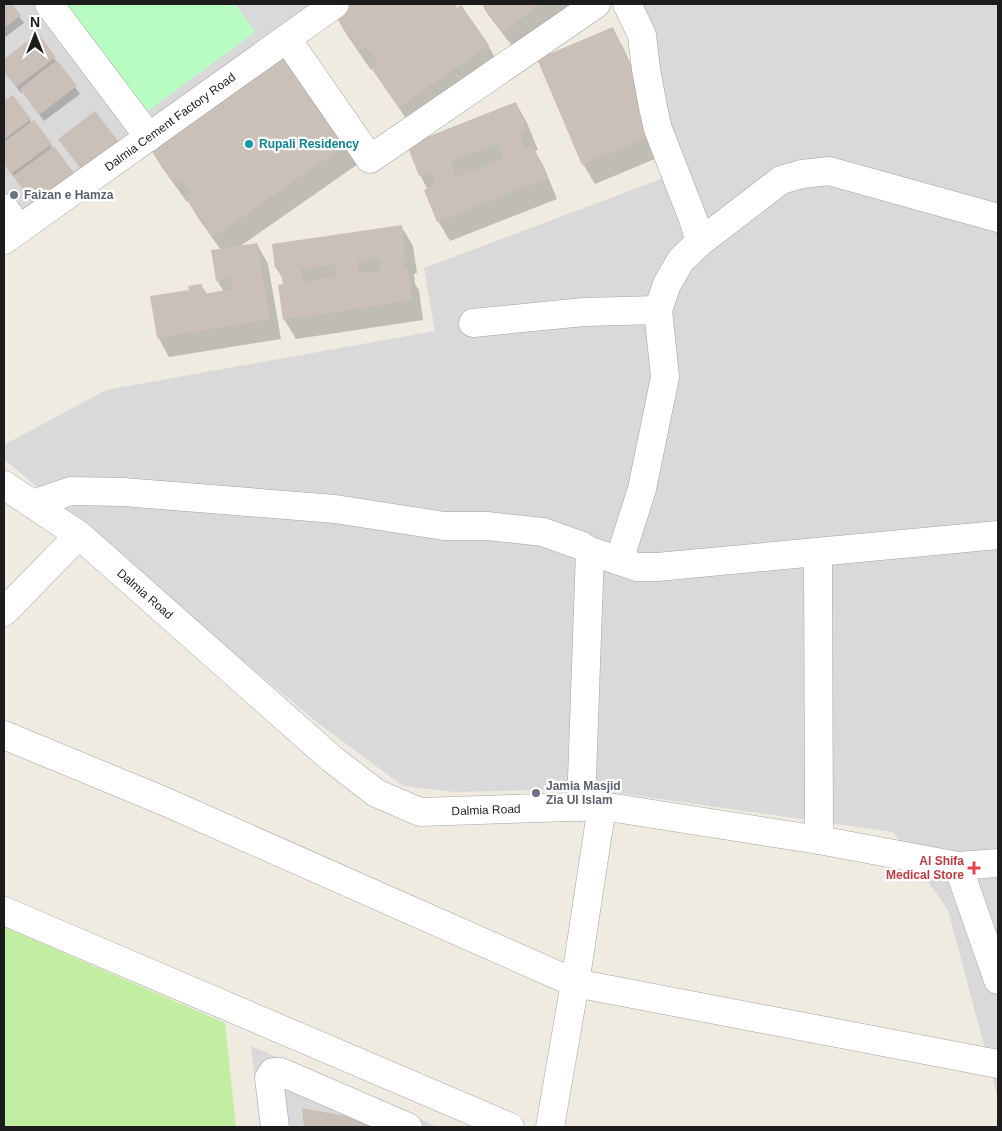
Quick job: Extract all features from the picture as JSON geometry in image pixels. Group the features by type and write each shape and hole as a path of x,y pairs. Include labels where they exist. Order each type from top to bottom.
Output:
{"street":[{"path":"49,4 149,138"},
{"name":"Dalmia Cement Factory Road","path":"9,226 149,138 335,4"},
{"path":"286,39 370,159 596,4"},
{"path":"627,4 642,35 646,69 658,130 693,219 699,244"},
{"path":"619,561 642,489 665,377 658,310 666,284 681,260 781,180 802,174 829,171 998,218"},
{"path":"472,322 584,312 658,310"},
{"name":"Dalmia Road","path":"4,486 79,535 332,759 376,793 420,812 592,807 819,840 958,866 998,863"},
{"path":"32,504 71,491 122,492 335,509 444,526 487,526 543,532 637,567 657,567 998,535"},
{"path":"4,612 79,535"},
{"path":"550,1127 575,983 592,807 590,551"},
{"path":"818,552 819,840"},
{"path":"4,735 166,802 575,983 998,1064"},
{"path":"958,866 998,980"},
{"path":"4,911 510,1127"},
{"path":"276,1127 269,1078 273,1072 281,1072 408,1127"}],"shaded area":[{"path":"4,4 332,4 4,238"},
{"path":"620,4 998,4 998,1098 948,910 893,832 590,789 455,792 403,786 314,720 4,459 4,445 106,390 435,331 424,268 685,170"},
{"path":"251,1046 438,1127 260,1127"}],"green space":[{"path":"63,4 235,4 255,32 145,113"},
{"path":"4,927 225,1023 236,1127 4,1127"}],"building":[{"path":"4,4 12,4 21,15 4,28"},
{"path":"349,4 453,4 456,8 461,5 489,45 399,107 371,68 378,63 365,46 359,50 334,14"},
{"path":"482,4 540,4 504,32"},
{"path":"613,27 658,132 582,165 537,59"},
{"path":"38,33 56,57 16,87 4,71 4,59"},
{"name":"Rupali Residency","path":"283,51 350,142 213,237 185,197 191,192 181,178 174,182 148,146"},
{"path":"57,60 77,86 39,115 20,89"},
{"path":"13,95 31,119 4,139 4,101"},
{"path":"516,102 527,130 519,133 525,148 533,145 547,178 437,222 424,190 435,185 430,172 419,176 407,145","holes":["498,143 504,158 456,177 450,162"]},
{"path":"95,111 118,141 81,169 58,139"},
{"path":"34,120 52,144 11,174 4,164 4,142"},
{"path":"54,146 74,173 33,203 13,176"},
{"path":"402,225 406,253 403,254 405,269 408,268 412,300 283,320 278,285 283,284 280,267 275,268 272,244","holes":["380,258 381,271 359,273 358,260","336,264 338,276 303,282 301,269"]},
{"path":"257,243 270,319 157,338 150,296 189,290 188,286 202,284 203,294 232,289 231,278 216,281 211,250"},
{"path":"302,1108 367,1120 368,1127 304,1127"}],"place":[{"name":"Rupali Residency","path":"249,144"},
{"name":"Faizan e Hamza","path":"14,195"},
{"name":"Jamia Masjid Zia Ul Islam","path":"536,793"},
{"name":"Al Shifa Medical Store","path":"974,868"}]}
